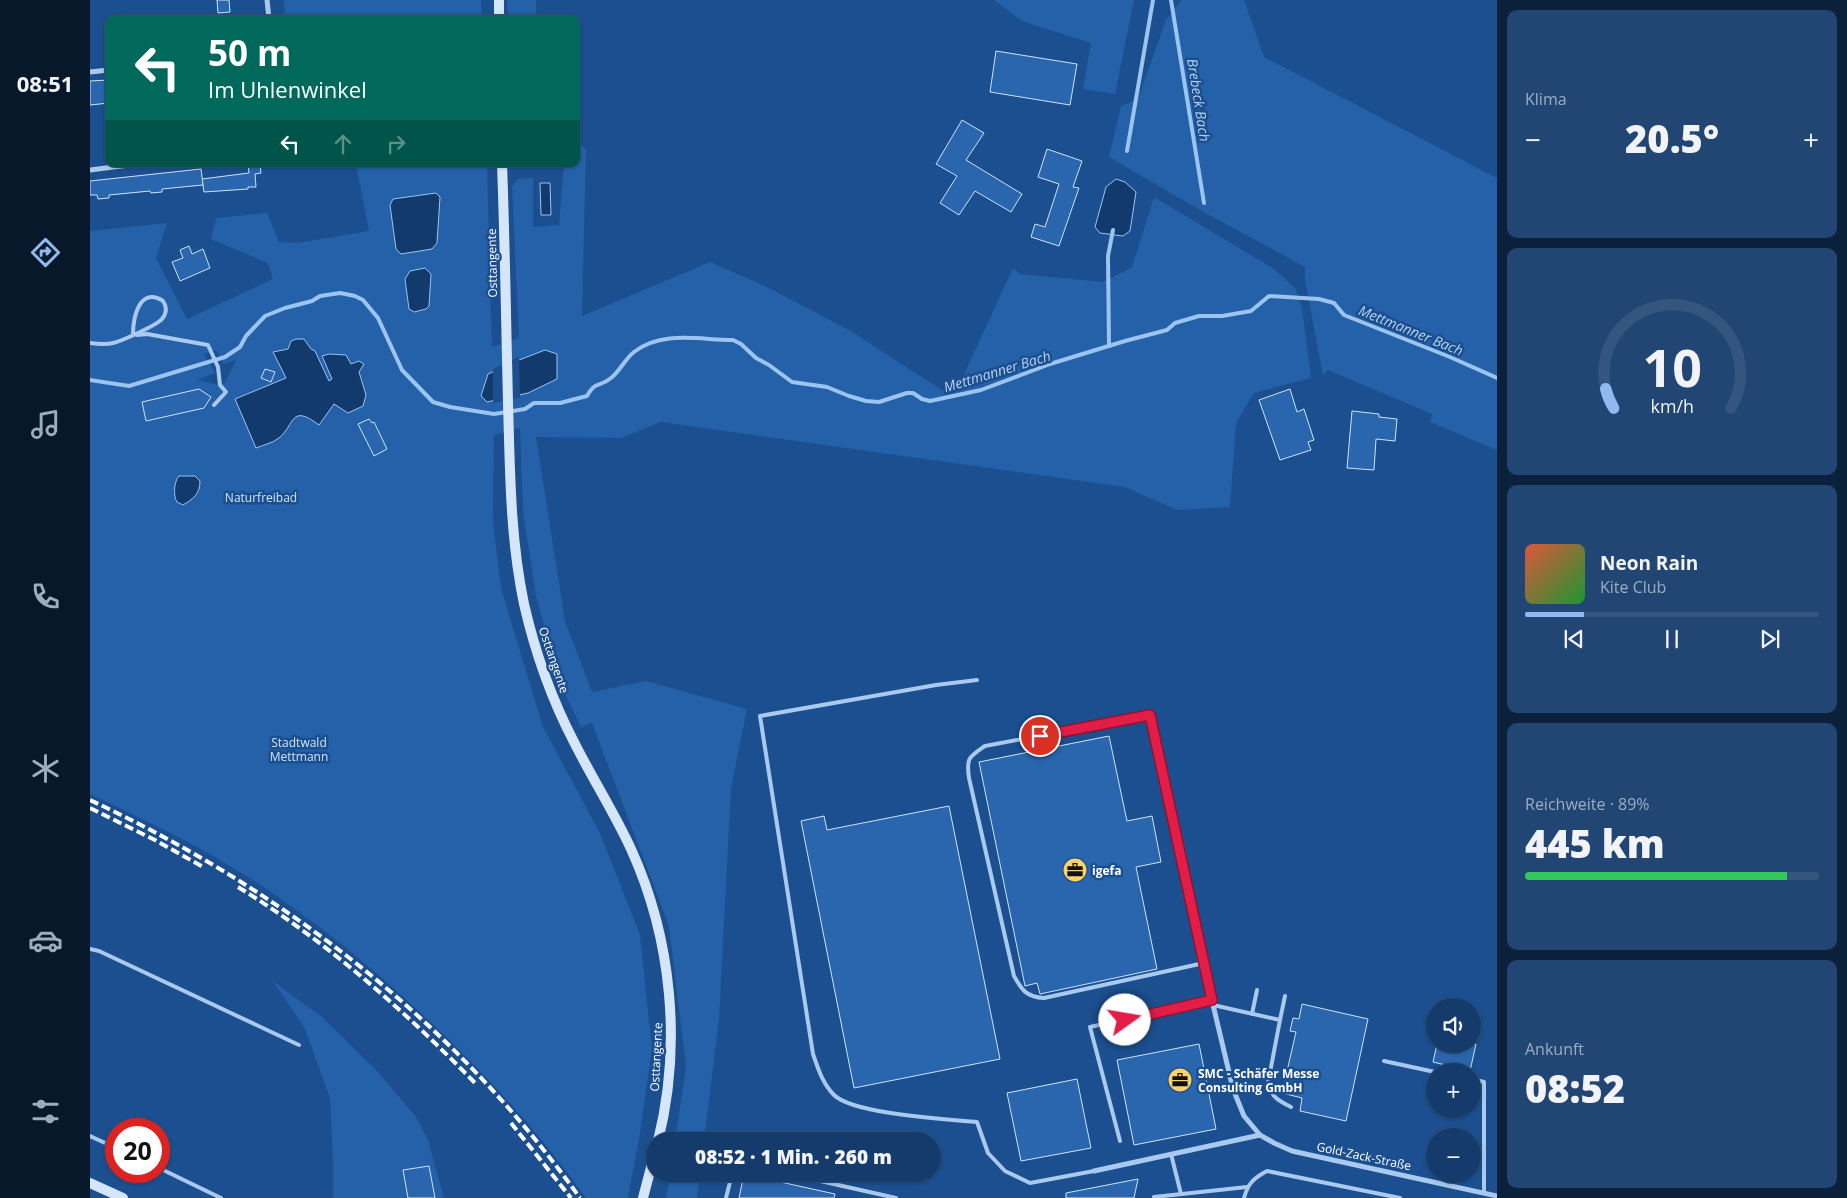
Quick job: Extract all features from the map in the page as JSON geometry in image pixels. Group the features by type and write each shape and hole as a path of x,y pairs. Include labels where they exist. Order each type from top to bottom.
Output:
{"main road":[{"path":"499,0 499,15"},
{"name":"Osttangente","path":"502,167 510,467 512,518 517,568 536,650 550,690 567,729 616,818 638,864 654,912 662,945 669,995 671,1044 666,1099 660,1132"},
{"path":"90,1182 123,1198"},
{"path":"643,1198 647,1182"}],"street":[{"path":"267,0 269,15"},
{"path":"90,72 105,70"},
{"path":"90,170 114,167"},
{"name":"Gold-Zack-Straße","path":"1210,992 1233,1089 1244,1116 1260,1135 1292,1151 1497,1196"},
{"path":"1094,1171 1260,1135"}],"lane":[{"path":"152,297 163,301 166,310 162,319 133,336 134,321 141,301 152,297"},
{"path":"90,343 109,344 133,336 147,334 205,343 210,347 218,367 220,385 226,392 214,405"},
{"path":"977,680 936,685 760,716 813,1054 821,1077 834,1096 849,1104 872,1110 977,1122 988,1153 1004,1171 1030,1183 1094,1171"},
{"path":"1204,963 1044,998 1036,998 1023,992 1014,976 969,778 967,764 972,755 985,746 1150,715 1204,963 1210,992"},
{"path":"90,949 299,1045"},
{"path":"1252,1014 1257,990"},
{"path":"1285,996 1268,1083 1270,1091 1276,1100 1291,1107"},
{"path":"1120,1141 1090,1027 1212,1002 1280,1020"},
{"path":"1384,1061 1426,1070"},
{"path":"1481,1082 1484,1082 1484,1192"},
{"path":"90,1136 105,1143"},
{"path":"1171,1154 1181,1194"},
{"path":"1244,1198 1247,1187 1254,1177 1268,1171 1400,1198"},
{"path":"170,1173 221,1198"},
{"path":"726,1198 730,1182"},
{"path":"825,1182 896,1198"},
{"path":"1154,1197 1247,1187"}],"green space":[{"path":"284,0 481,0 482,15 285,15"},
{"path":"507,0 536,0 536,15 508,15"},
{"path":"994,0 1134,0 1115,94 1083,89 1091,43 1022,21"},
{"path":"1181,0 1244,0 1264,57 1497,178 1497,450 1430,422 1432,414 1328,370 1323,376 1305,280 1305,267 1198,209 1109,157 1121,106 1138,99 1166,20"},
{"path":"580,143 586,150 582,316 710,262 767,287 849,330 942,390 961,381 1013,268 1020,274 1103,282 1132,267 1154,197 1274,269 1295,288 1302,307 1311,378 1254,393 1236,423 1230,507 1177,510 1125,487 661,422 621,438 536,437 565,621 592,692 646,681 747,709 731,788 719,1019 705,1132 676,1132 686,1067 669,926 592,723 581,727 559,681 536,596 523,512 520,428 494,435 493,522 501,588 543,727 600,833 640,935 652,1049 640,1133 628,1198 586,1198 530,1126 469,1060 401,995 325,931 244,874 215,857 169,832 90,794 90,231 167,223 156,258 187,319 273,279 268,263 211,239 216,218 267,213 279,242 297,243 369,231 357,167 487,167 492,347 519,338 512,186 518,179 533,178 533,227 559,225 564,167 580,167","holes":["216,350 224,364 236,360 225,383 220,385 197,380 215,373 204,354"]},
{"path":"273,981 322,1017 377,1071 416,1117 428,1140 444,1198 333,1198 330,1098 305,1029"},
{"path":"669,1182 699,1182 697,1198 666,1198"}],"shaded area":[{"path":"1116,179 1125,182 1136,192 1130,231 1123,236 1100,233 1095,227 1106,187"},
{"path":"540,183 550,183 551,215 541,215"},
{"path":"436,193 440,197 437,243 432,249 401,254 396,249 390,205 393,199"},
{"path":"425,268 431,274 429,306 426,309 414,312 409,309 405,279 410,271"},
{"path":"304,339 311,349 315,351 329,381 332,379 322,356 329,354 346,355 351,364 359,361 364,364 359,372 366,395 363,406 348,413 334,404 319,425 303,416 298,416 294,418 279,438 256,448 235,399 286,378 273,352 288,349 291,341"},
{"path":"545,350 557,354 557,379 528,393 487,402 481,396 488,374"},
{"path":"179,476 195,476 200,481 199,489 195,496 183,505 177,502 175,496 175,485"}],"pier":[{"path":"519,357 520,398 493,403 493,369"}],"building":[{"path":"217,0 229,0 230,12 218,13"},
{"path":"996,51 1077,64 1070,105 990,92"},
{"path":"105,80 105,103 90,105 90,81"},
{"path":"962,120 984,133 966,160 1022,194 1011,212 975,191 959,215 940,203 957,176 936,164"},
{"path":"1047,149 1082,161 1073,187 1079,188 1059,246 1031,237 1035,224 1045,227 1059,184 1038,177"},
{"path":"248,167 260,167 261,173 255,174 256,187 204,192 202,179 249,173"},
{"path":"201,169 203,185 162,189 162,192 151,193 150,191 109,195 109,198 98,199 97,195 90,195 90,181"},
{"path":"189,246 192,254 203,249 210,268 180,281 172,262 183,258 180,250"},
{"path":"265,369 275,372 271,382 261,378"},
{"path":"199,389 211,397 204,408 146,421 142,402"},
{"path":"1290,389 1297,412 1304,409 1314,440 1308,442 1311,450 1280,460 1259,400"},
{"path":"1352,411 1379,414 1379,417 1397,419 1395,441 1376,439 1374,470 1347,468"},
{"path":"369,419 372,423 374,422 387,449 374,456 358,424"},
{"path":"1109,736 1127,821 1152,816 1161,862 1136,867 1157,969 1040,994 1037,983 1025,986 979,762"},
{"path":"949,806 1000,1059 854,1088 801,821 824,816 827,830"},
{"path":"1302,1004 1368,1019 1346,1121 1300,1111 1302,1098 1282,1093 1296,1032 1290,1031 1293,1018 1299,1019"},
{"path":"1199,1044 1216,1129 1134,1145 1117,1060"},
{"path":"1435,1053 1474,1053 1472,1063 1433,1062"},
{"path":"1077,1079 1091,1148 1021,1161 1007,1093"},
{"path":"429,1166 435,1198 408,1198 403,1170"},
{"path":"1138,1179 1134,1198 1066,1198 1066,1193"},
{"path":"742,1182 780,1182 835,1194 834,1198 739,1198"}],"waterway":[{"path":"1127,151 1153,0"},
{"name":"Brebeck Bach","path":"1171,0 1204,203"},
{"path":"1109,346 1108,256 1113,230"},
{"name":"Mettmanner Bach","path":"90,380 129,386 225,357 240,347 246,336 265,316 285,308 312,301 320,296 340,293 363,300 378,318 402,370 433,402 450,407 494,414 525,409 534,403 560,403 587,396 595,386 611,378 634,352 645,345 657,341 682,338 733,340 792,382 827,387 866,401 879,402 907,393 913,393 922,399 930,401 981,390 1050,364 1167,330 1175,323 1199,316 1222,316 1251,311 1269,296 1319,299 1334,303 1344,315 1450,357 1497,378"}],"railway":[{"path":"90,800 162,836 231,876 298,920 361,967 421,1019 478,1074 531,1134 580,1198"},
{"path":"90,808 155,840 203,867"},
{"path":"238,887 302,930 363,978 421,1030 476,1084"},
{"path":"511,1123 571,1198"}],"place":[{"name":"igefa","path":"1075,870"},
{"name":"SMC - Schäfer Messe Consulting GmbH","path":"1180,1080"}],"route":[{"path":"1040,736 1150,715 1212,1000 1125,1020"}],"park label":[{"name":"Naturfreibad","path":"261,497"},
{"name":"Stadtwald Mettmann","path":"299,749"}]}
